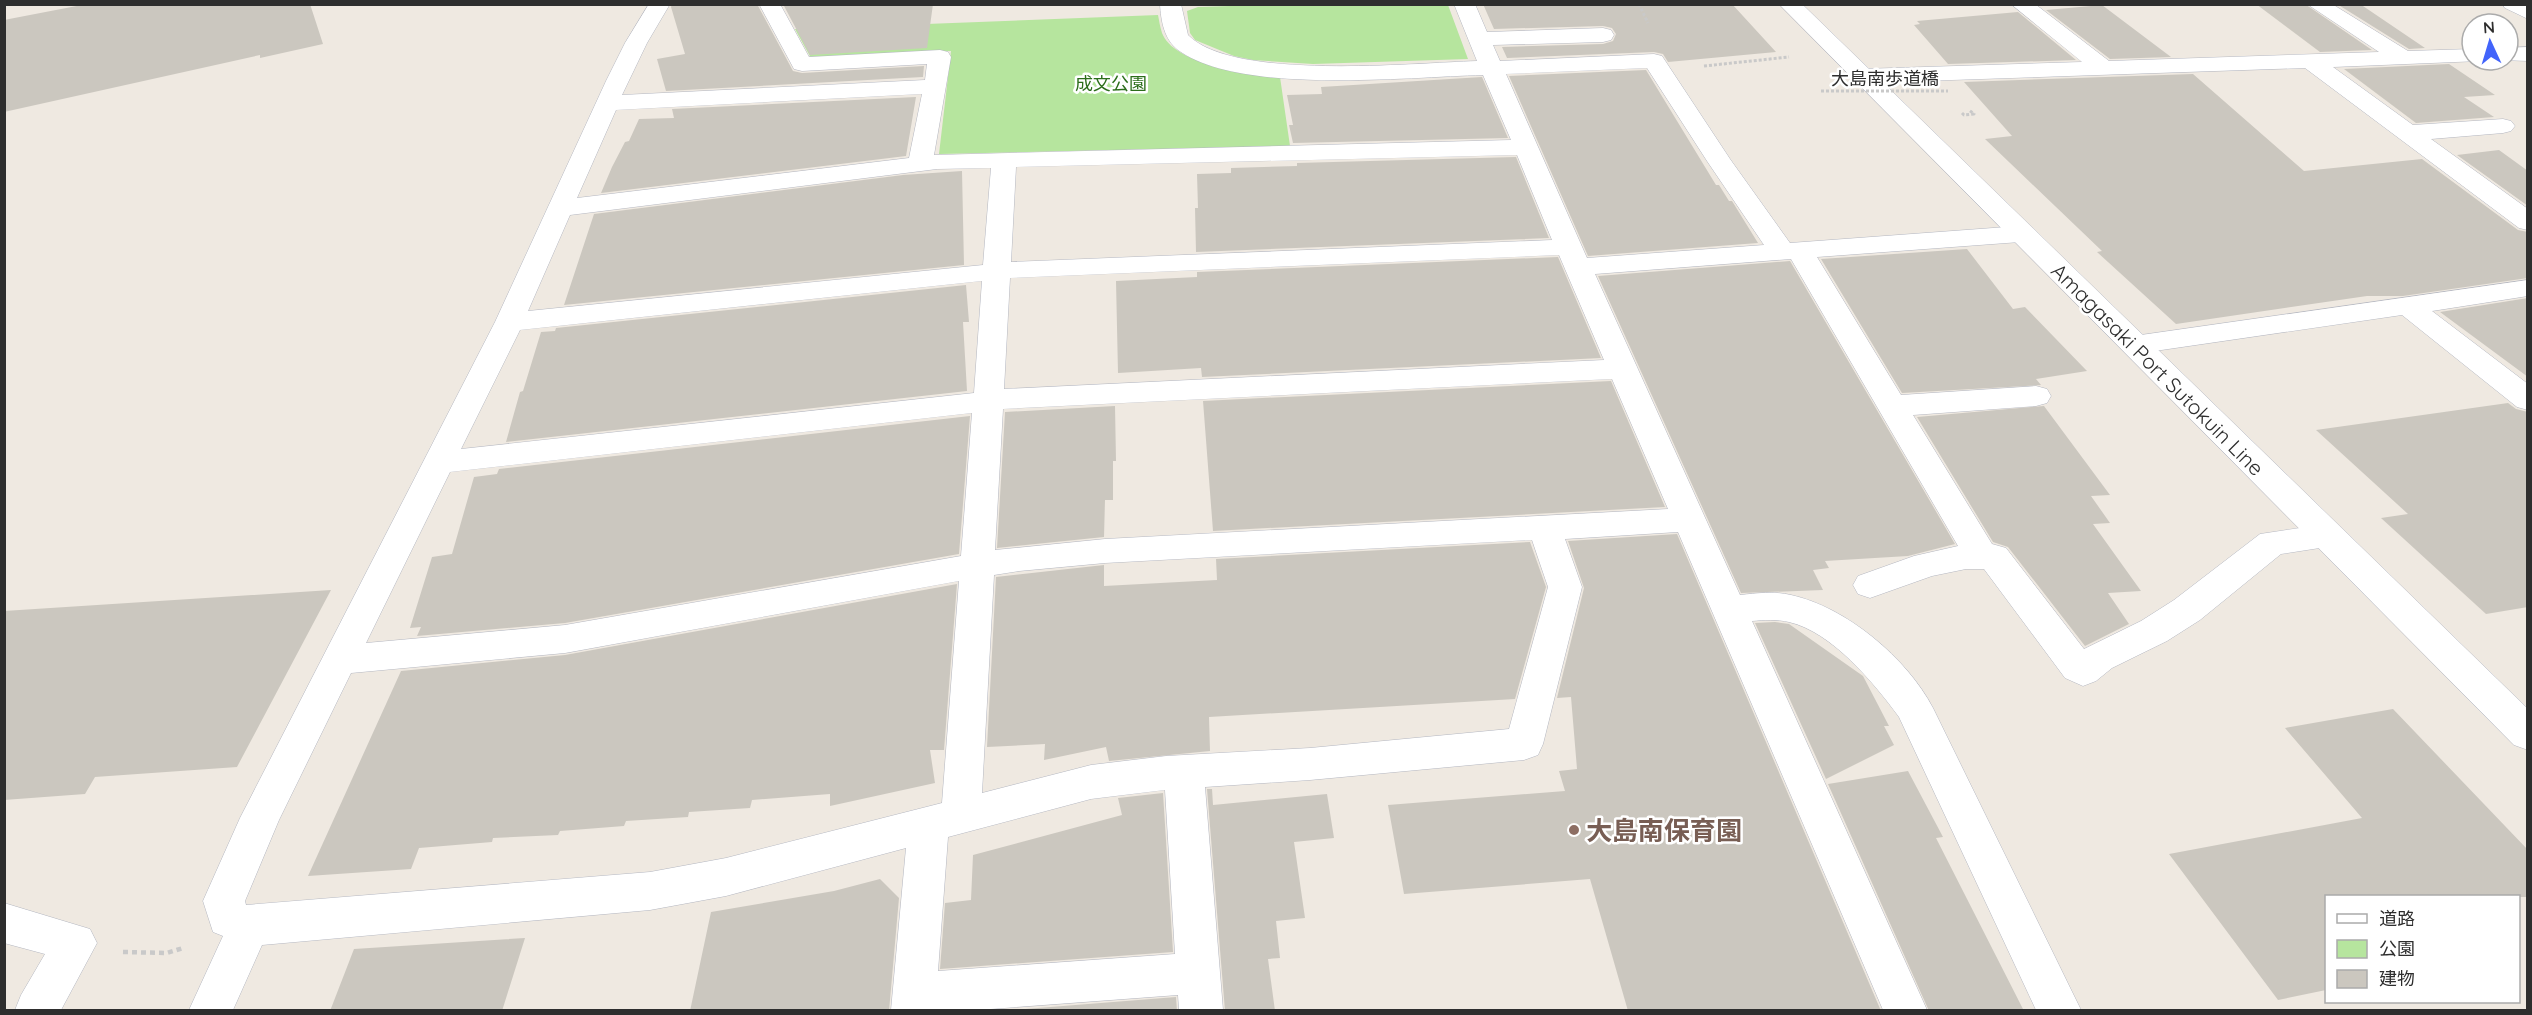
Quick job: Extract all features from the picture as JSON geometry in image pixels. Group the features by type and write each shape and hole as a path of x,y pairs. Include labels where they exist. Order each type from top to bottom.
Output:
{"street":[{"path":"660,4 636,43 509,322 260,818 224,901 228,918 249,926 650,891 726,877 1091,782 1184,772 1310,764 1524,744 1565,587 1545,528"},
{"path":"769,4 802,64 940,57 920,164"},
{"path":"1170,4 1173,25 1178,36 1187,45 1206,56 1228,63 1289,71 1485,54 1603,35"},
{"path":"1464,4 1905,1011"},
{"name":"Amagasaki Port Sutokuin Line","path":"1789,4 2528,734"},
{"path":"2021,4 2102,67"},
{"path":"2317,4 2405,58"},
{"path":"2512,4 2528,13"},
{"path":"1485,54 1654,62 1719,161 1791,250 1892,406 1980,554"},
{"path":"1862,76 2460,56"},
{"path":"2310,61 2528,222"},
{"path":"608,103 935,86"},
{"path":"2407,133 2503,126"},
{"path":"562,208 920,164 1525,147"},
{"path":"1004,160 978,565 945,819 914,1002 1200,992 1184,772"},
{"path":"2490,194 2528,192"},
{"path":"509,322 997,272 1791,250 2020,234"},
{"path":"2134,345 2528,288"},
{"path":"2408,306 2528,400"},
{"path":"440,462 988,400 1622,369"},
{"path":"1892,406 2036,396"},
{"path":"338,660 565,639 1019,558 1105,551 1689,520"},
{"path":"1870,585 1898,572 1980,554 1994,557 2078,668 2083,671 2099,658 2187,610 2272,543 2327,536"},
{"path":"1728,609 1756,607 1792,609 1825,623 1858,647 1894,679 1914,708 2059,1011"},
{"path":"4,923 75,943 37,1011"},
{"path":"211,1011 249,926"}],"path":[{"path":"1694,67 1796,57"},
{"name":"大島南歩道橋","path":"1821,92 1948,91"},
{"path":"75,943 121,951 167,953 249,926"}],"green space":[{"name":"成文公園","path":"1448,5 1468,59 1313,64 1253,60 1234,56 1195,40 1190,33 1187,11 1198,7"},
{"name":"成文公園","path":"1158,15 1162,33 1170,44 1182,53 1215,66 1280,77 1290,146 939,154 951,51 811,58 795,29"}],"building":[{"path":"87,4 310,4 323,44 260,58 260,55 4,112 4,20"},
{"path":"672,4 757,4 793,71 802,73 924,66 923,77 666,91 657,59 685,54"},
{"path":"783,4 933,4 927,48 810,55"},
{"path":"1483,4 1732,4 1776,52 1668,62 1663,54 1654,52 1507,58 1502,47 1603,44 1613,41 1616,34 1612,28 1603,26 1494,29"},
{"path":"2256,4 2305,4 2372,50 2320,52"},
{"path":"2337,4 2360,4 2425,48 2409,49"},
{"path":"2102,5 2171,57 2110,59 2046,10"},
{"path":"2018,12 2076,60 1948,64 1914,25 1920,24 1917,21"},
{"path":"2449,64 2495,95 2464,97 2494,117 2416,123 2344,69"},
{"path":"1646,70 1716,185 1719,185 1729,201 1732,201 1758,243 1588,256 1509,76"},
{"path":"2193,74 2304,171 2422,159 2518,230 2528,232 2528,278 2403,296 2367,296 2176,324 2097,252 2102,251 1985,139 2012,136 1964,82"},
{"path":"1482,77 1508,138 1293,143 1289,125 1293,125 1287,95 1322,94 1321,87"},
{"path":"916,97 906,156 601,193 612,167 625,142 629,141 639,119 674,118 672,109"},
{"path":"2499,150 2528,171 2528,206 2457,155"},
{"path":"1516,157 1549,238 1196,252 1197,174 1231,173 1231,168 1297,166 1297,163"},
{"path":"962,171 964,265 564,305 594,214 903,175"},
{"path":"1967,249 2013,309 2025,307 2087,371 2036,379 2041,385 1902,393 1821,259"},
{"path":"1558,257 1601,358 1202,377 1201,368 1118,373 1116,281 1197,277 1197,272"},
{"path":"1790,261 1955,544 1908,556 1825,561 1829,568 1813,570 1823,590 1741,593 1598,276"},
{"path":"966,285 969,322 963,322 967,391 506,442 520,392 523,391 541,332 555,331 556,328"},
{"path":"2528,298 2528,377 2440,312"},
{"path":"1611,381 1665,507 1213,531 1203,401"},
{"path":"2508,403 2516,409 2528,412 2528,607 2486,614 2381,518 2408,514 2316,430"},
{"path":"1115,406 1116,461 1113,461 1113,500 1105,500 1104,537 997,548 1005,412"},
{"path":"2044,406 2110,495 2091,496 2110,523 2093,524 2141,591 2108,593 2129,624 2085,646 2008,547 1993,542 1917,417"},
{"path":"970,416 959,554 565,623 417,636 421,627 410,628 432,557 452,554 474,477 497,474 499,469"},
{"path":"1677,534 1881,1011 1628,1011 1590,879 1404,894 1388,805 1565,791 1559,771 1577,769 1571,697 1557,698 1584,588 1568,541"},
{"path":"1530,542 1546,587 1515,699 1209,717 1210,751 1109,761 1106,747 1044,760 1045,744 987,747 996,577 1104,565 1104,586 1217,580 1216,559"},
{"path":"957,584 944,750 930,750 935,783 830,806 830,794 752,800 750,808 689,812 688,817 626,821 624,826 560,831 558,835 493,838 492,842 419,848 411,869 308,876 401,671 565,655"},
{"path":"331,590 237,767 95,777 85,794 4,800 4,611"},
{"path":"1755,623 1789,624 1863,676 1889,726 1884,726 1894,745 1826,779"},
{"path":"2393,709 2528,850 2528,897 2520,897 2520,895 2325,895 2325,990 2278,1000 2169,854 2362,818 2285,728"},
{"path":"1908,771 1943,837 1936,838 2024,1011 1929,1011 1828,784"},
{"path":"1207,789 1212,789 1213,805 1327,794 1334,838 1294,842 1305,918 1276,921 1280,958 1268,959 1275,1011 1225,1011"},
{"path":"1163,793 1173,952 940,969 945,903 971,900 973,855 1122,815 1118,798"},
{"path":"880,879 899,898 889,1011 690,1011 711,912 834,891"},
{"path":"525,938 502,1011 330,1011 354,949"},
{"path":"1176,997 1177,1011 1001,1011"}],"place":[{"name":"大島南保育園","path":"1574,830"}]}
